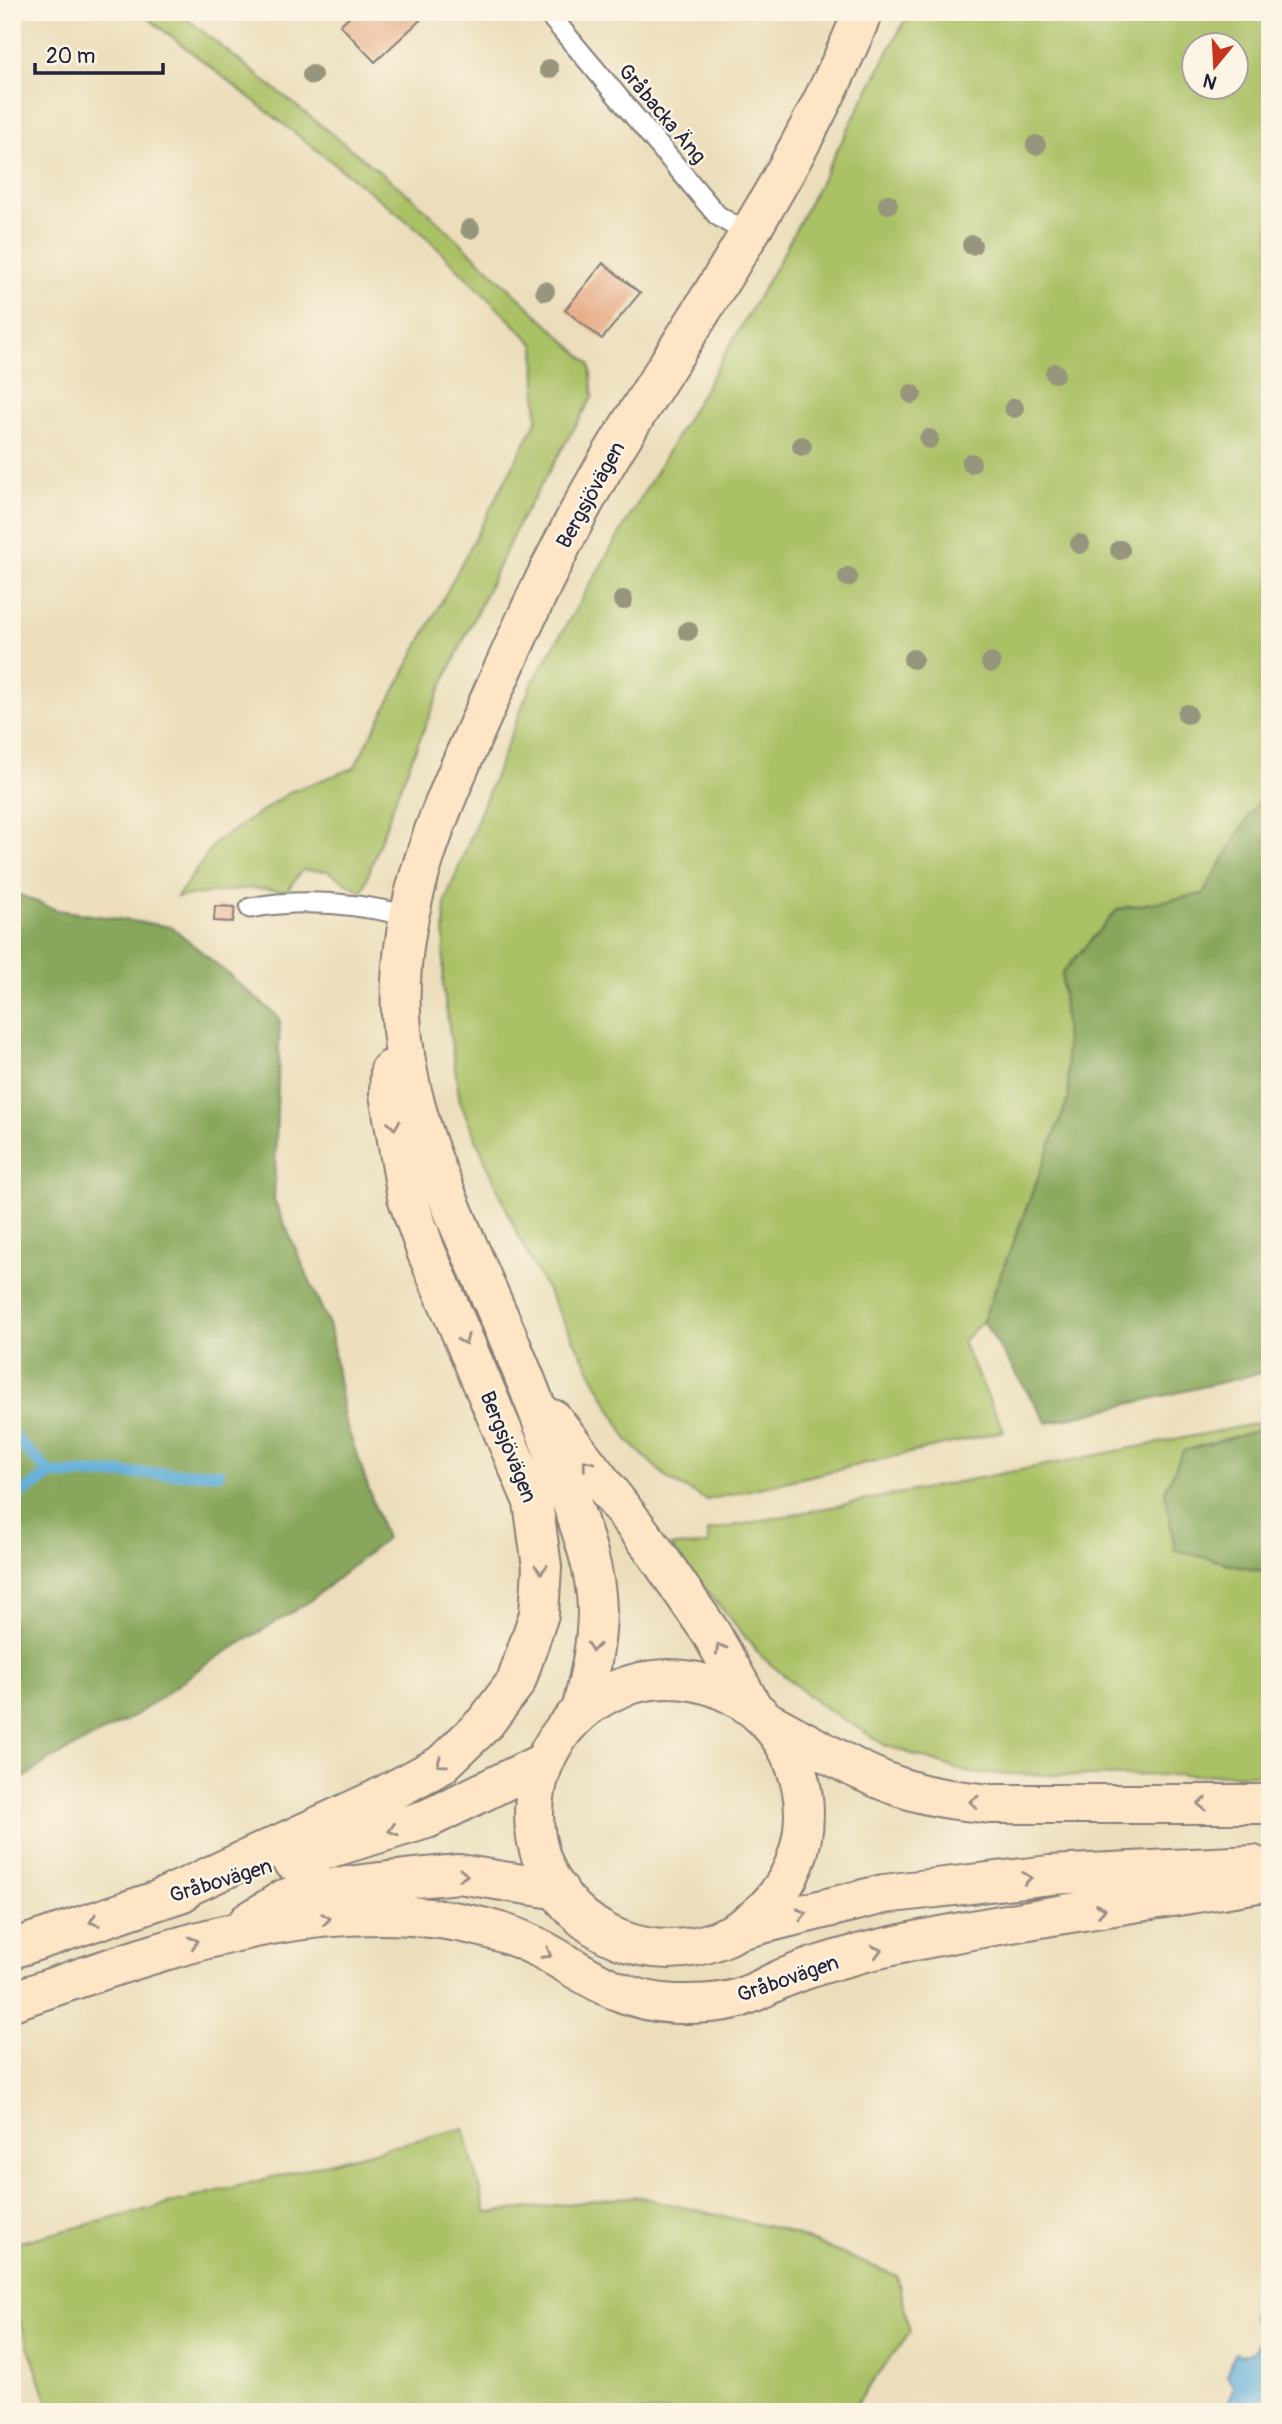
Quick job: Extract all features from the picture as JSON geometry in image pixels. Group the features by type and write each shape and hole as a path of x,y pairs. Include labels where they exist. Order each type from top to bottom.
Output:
{"main road":[{"name":"Bergsjövägen","path":"582,1711 597,1612 594,1576 533,1393 440,1180 406,1075 401,1010 409,916 421,867 444,801 525,618 615,450 750,236 836,79 863,12"},
{"name":"Bergsjövägen","path":"158,1900 375,1800 441,1765 485,1723 516,1682 538,1614 542,1567 533,1502 426,1251 399,1165 389,1094 391,1036 401,1010"},
{"name":"Bergsjövägen","path":"533,1393 651,1546 712,1633 761,1715"},
{"path":"1270,1804 991,1804 953,1800 907,1790 867,1774 761,1715 721,1689 701,1683 659,1679 618,1689 582,1711 566,1726 544,1762 535,1799 536,1838 549,1874 559,1890 571,1906 596,1927 641,1946 690,1947 736,1931 898,1893 1050,1875 1214,1865 1270,1865"},
{"path":"736,1931 752,1920 779,1892 797,1857 802,1839 804,1819 800,1781 785,1745 761,1715"},
{"name":"Gråbovägen","path":"12,1949 158,1900 427,1819 544,1762"},
{"name":"Gråbovägen","path":"234,1930 284,1899 313,1890 459,1874 559,1890"},
{"name":"Gråbovägen","path":"12,2001 154,1953 234,1930 342,1917 438,1918 505,1933 610,1990 641,2000 696,2003 744,1997 788,1976 915,1941 1270,1881"}],"lane":[{"name":"Gråbacka Äng","path":"547,12 717,215 750,236"},
{"path":"250,908 283,902 342,903 409,916"}],"green space":[{"path":"140,12 178,12 414,199 590,364 593,396 520,521 441,688 398,792 362,892 327,871 302,870 287,891 251,888 177,897 216,842 292,791 354,768 537,420 535,345 420,231"},
{"path":"909,12 1270,12 1270,781 1203,894 1118,909 1062,973 1069,1097 983,1321 962,1342 1004,1431 707,1500 669,1480 628,1441 520,1240 460,1102 443,987 445,902 530,687 777,265"},
{"path":"1270,781 1270,1371 1047,1423 983,1321 1069,1097 1062,973 1118,909 1203,894"},
{"path":"12,892 57,910 172,927 280,1018 274,1200 330,1327 344,1418 386,1539 307,1603 203,1666 135,1716 47,1761 12,1787"},
{"path":"1270,1421 1270,1427 1183,1451 1175,1550 1270,1574 1270,1774 1092,1776 970,1773 885,1745 816,1702 762,1657 670,1546 708,1545 708,1531"},
{"path":"1270,1427 1270,1574 1175,1550 1165,1491 1183,1451"},
{"path":"464,2128 486,2213 636,2196 783,2230 897,2276 910,2332 850,2412 51,2412 12,2298 12,2244"}],"water":[{"path":"1270,2267 1270,2412 1219,2412 1228,2405 1233,2386 1227,2376 1235,2353 1242,2356 1254,2351 1261,2333 1252,2318 1259,2299 1267,2289 1265,2278"}],"building":[{"path":"354,12 429,12 375,62 340,25"},
{"path":"603,263 640,293 602,339 565,310"},
{"path":"215,906 235,907 233,922 214,921"}],"waterway":[{"path":"12,1435 51,1474"},
{"path":"12,1499 51,1474 219,1473"}]}
